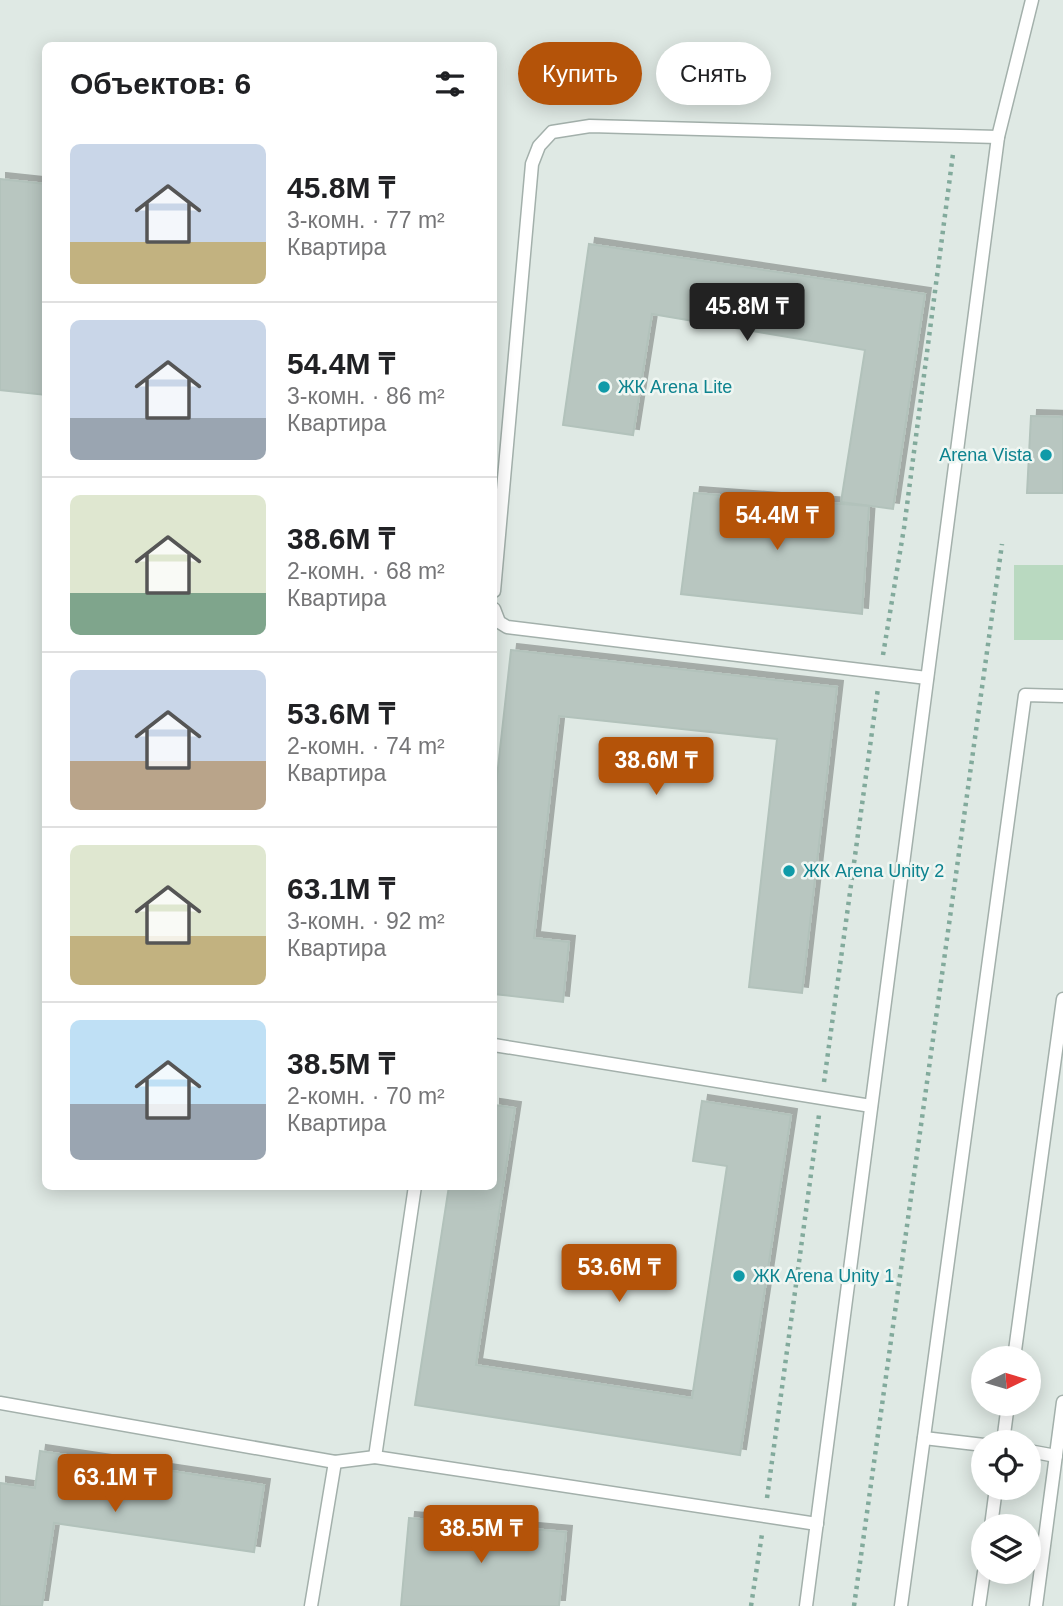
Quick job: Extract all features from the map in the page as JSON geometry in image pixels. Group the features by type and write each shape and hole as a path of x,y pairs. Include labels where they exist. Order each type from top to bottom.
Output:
{"lane":[{"path":"806,1606 998,137 1032,0"},
{"path":"497,558 532,164 539,146 552,132 590,127 998,137"},
{"path":"497,617 507,627 927,678"},
{"path":"901,1606 1025,695 1063,696"},
{"path":"1016,1346 1063,999"},
{"path":"497,1045 871,1106"},
{"path":"375,1457 414,1190"},
{"path":"1036,1606 1063,1402"},
{"path":"0,1403 335,1462 375,1457 817,1524"},
{"path":"923,1438 971,1444"},
{"path":"1041,1453 1056,1456"},
{"path":"312,1606 335,1462"},
{"path":"979,1606 982,1584"}],"path":[{"path":"751,1606 881,672 904,528 955,136"},
{"path":"854,1606 1002,544"}],"green space":[{"path":"1014,565 1063,565 1063,640 1014,640"}],"building":[{"path":"0,179 42,184 42,395 0,390"},
{"name":"ЖК Arena Lite","path":"589,244 925,294 893,509 841,502 865,350 652,314 633,435 563,425"},
{"name":"Arena Vista","path":"1031,416 1063,417 1063,493 1027,493"},
{"path":"694,493 869,506 862,614 681,594"},
{"name":"ЖК Arena Unity 2","path":"511,650 837,687 802,993 749,987 777,739 559,716 534,938 569,942 563,1002 497,994 497,777"},
{"name":"ЖК Arena Unity 1","path":"702,1101 791,1115 740,1455 415,1405 448,1190 497,1190 497,1105 515,1108 476,1365 692,1398 727,1166 693,1161"},
{"path":"40,1451 264,1485 254,1552 54,1523 42,1606 0,1606 0,1483 35,1488"},
{"path":"409,1518 566,1532 559,1606 401,1606"}],"place":[{"name":"ЖК Arena Lite","path":"604,387"},
{"name":"Arena Vista","path":"1046,455"},
{"name":"ЖК Arena Unity 2","path":"789,871"},
{"name":"ЖК Arena Unity 1","path":"739,1276"}]}
